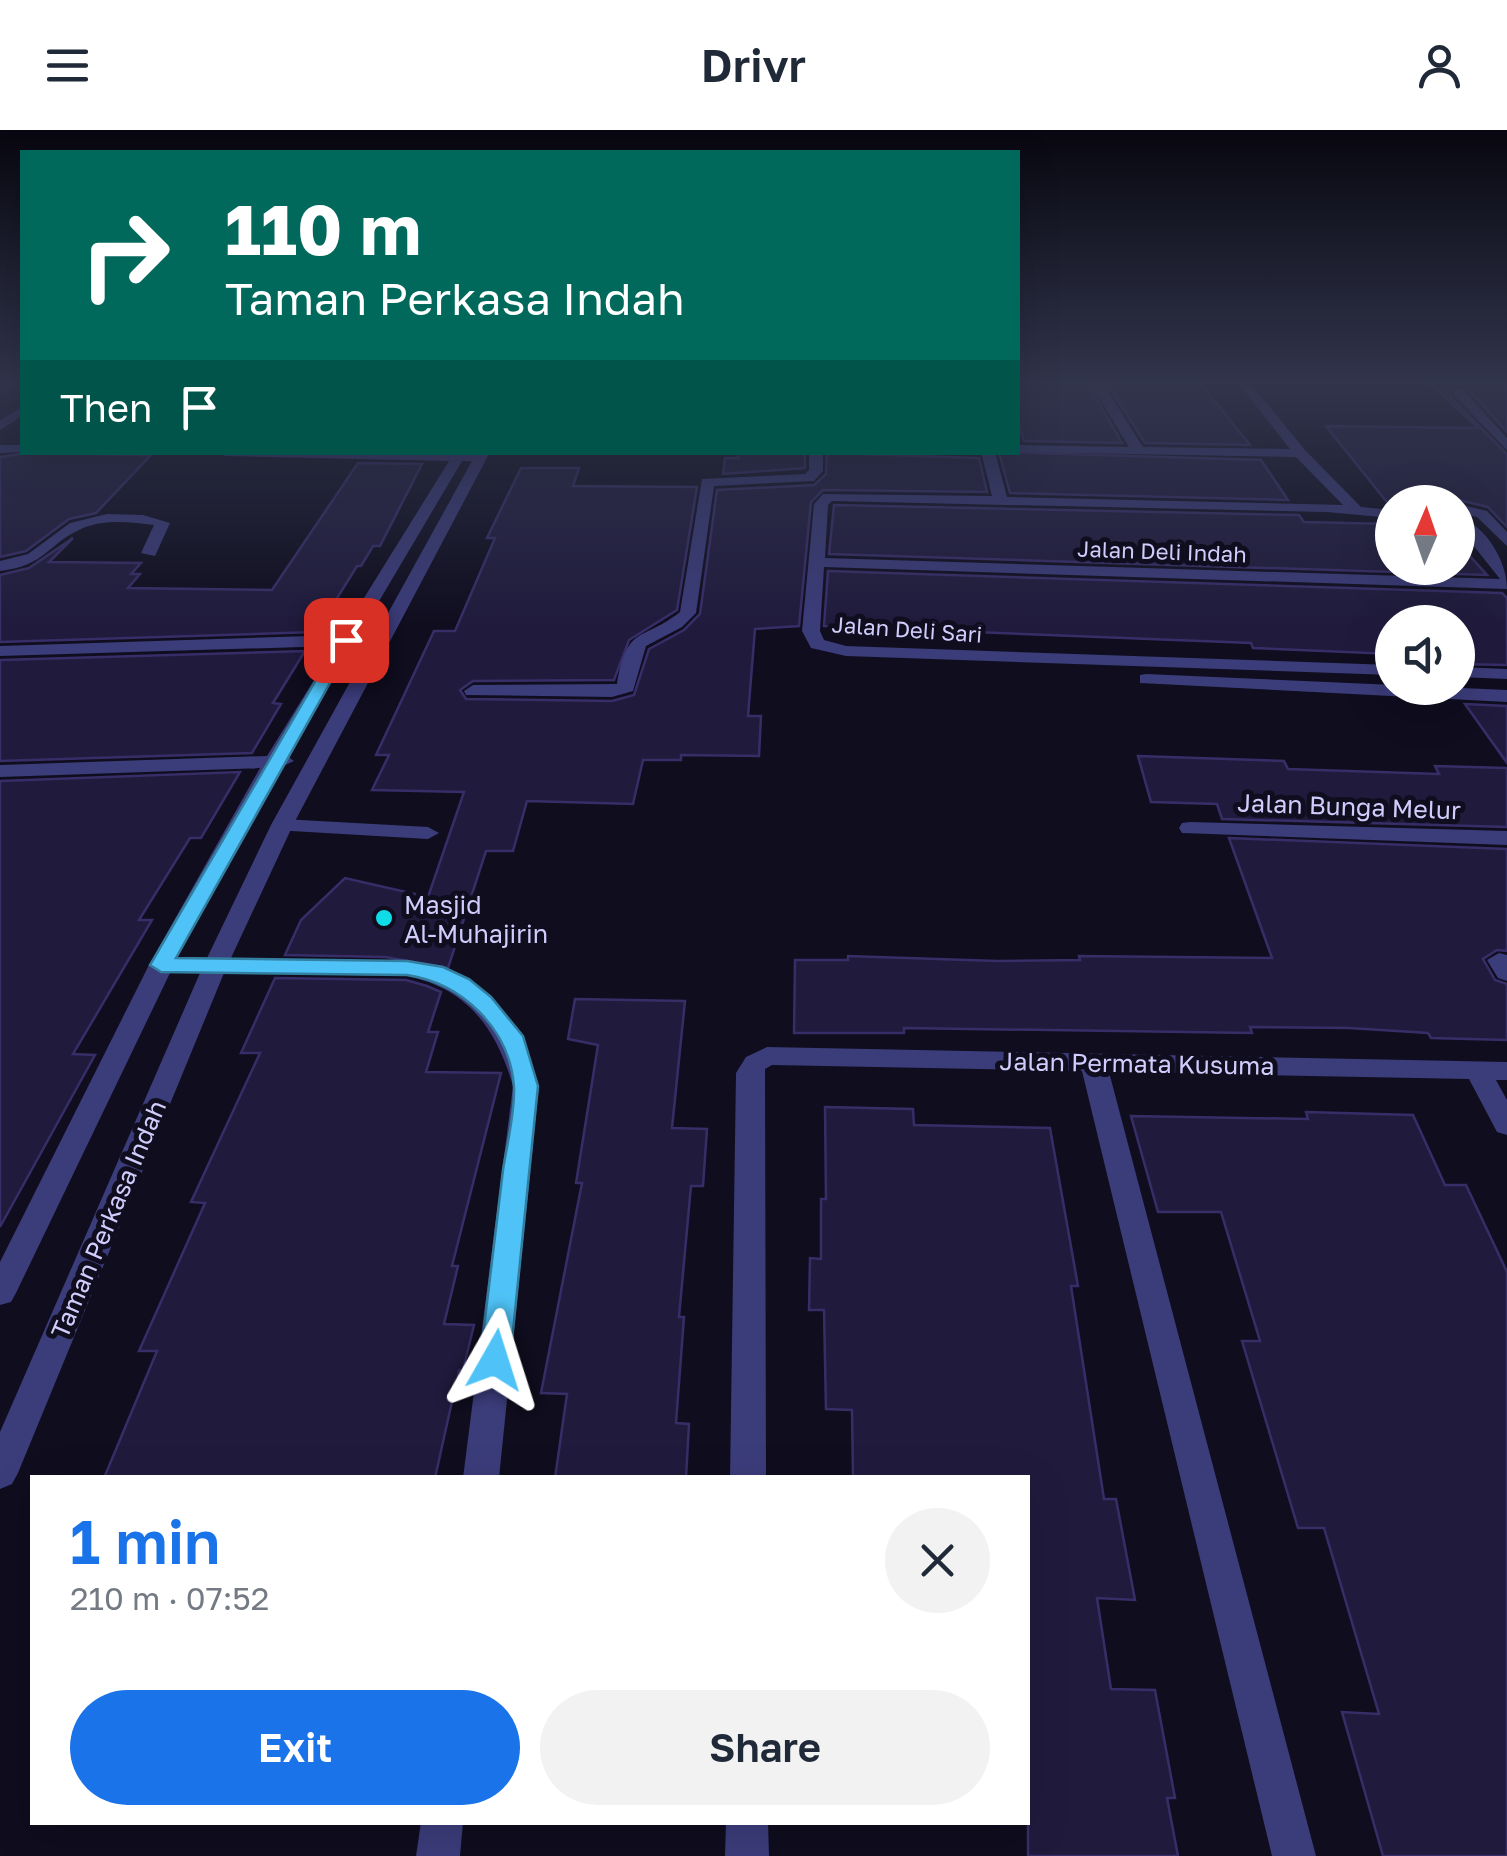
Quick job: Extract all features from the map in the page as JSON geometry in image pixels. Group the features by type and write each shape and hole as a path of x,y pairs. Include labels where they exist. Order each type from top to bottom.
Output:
{"street":[{"path":"0,1293 161,965 274,761 346,640 465,465"},
{"name":"Taman Perkasa Indah","path":"0,1473 216,966 314,761 386,640 467,465"},
{"path":"474,691 626,688 635,647 644,638 679,625 688,614 707,482 809,478 816,465"},
{"path":"991,465 1000,499"},
{"path":"1311,465 1354,507 1375,511"},
{"name":"Jalan Deli Sari","path":"1354,507 828,497 820,504 810,631 817,644 828,649 1375,669"},
{"path":"1354,507 1375,505"},
{"path":"1475,512 1482,514 1507,541"},
{"path":"0,566 35,560 74,527 92,522 162,524 149,554"},
{"path":"1475,536 1507,581"},
{"name":"Jalan Deli Indah","path":"816,562 1507,581"},
{"path":"0,651 386,640"},
{"name":"Jalan Deli Sari","path":"1108,661 1122,674 1136,679 1507,696"},
{"path":"1475,673 1507,674"},
{"path":"0,771 314,761"},
{"path":"282,825 428,833"},
{"name":"Jalan Bunga Melur","path":"1190,828 1507,838"},
{"path":"161,965 407,968 436,972 462,984 512,1036 526,1086 481,1475"},
{"name":"Jalan Permata Kusuma","path":"748,1475 749,1073 755,1063 767,1056 1507,1071"},
{"path":"1093,1061 1294,1856"},
{"path":"1477,1070 1507,1125"},
{"path":"438,1856 442,1825"},
{"path":"747,1825 747,1856"}],"building":[{"path":"0,465 142,465 96,513 69,519 26,551 0,557"},
{"path":"357,465 422,465 380,546 373,546 361,566 357,566 316,632 0,642 0,575 29,568 73,538 49,562 141,563 131,574 140,574 128,588 272,590"},
{"path":"724,465 805,465 805,468 723,474"},
{"path":"826,465 981,465 987,492 823,490 811,502 799,626 755,629 748,716 761,716 759,756 681,755 681,760 643,760 633,804 527,801 513,851 486,851 448,968 385,957 285,955 301,920 345,878 428,897 464,792 372,790 389,755 376,755 434,631 455,631 495,538 487,538 521,468 579,468 573,486 697,487 677,610 629,640 614,680 473,681 460,690 466,699 612,701 634,695 649,649 684,630 700,614 717,490 814,485 826,474"},
{"path":"1002,465 1264,465 1288,500 1010,493"},
{"path":"1357,465 1507,465 1507,527 1488,507 1475,504 1475,485 1375,487"},
{"path":"834,505 1299,515 1304,522 1375,524 1375,571 829,554"},
{"path":"1475,562 1487,575 1475,575"},
{"path":"828,571 1502,593 1507,598 1507,665 1475,664 1475,605 1375,605 1375,653 1253,648 1251,643 824,626"},
{"path":"305,651 273,703 281,704 252,753 0,761 0,660"},
{"path":"1466,705 1507,706 1507,763"},
{"path":"1138,756 1284,761 1288,769 1439,774 1435,766 1507,768 1507,827 1222,819 1217,804 1151,802"},
{"path":"240,772 201,838 190,838 139,920 152,920 73,1054 95,1055 0,1227 0,781"},
{"path":"1229,838 1507,849 1507,951 1497,950 1483,959 1495,980 1507,984 1507,1040 1431,1038 1428,1033 1349,1028 1250,1027 1252,1033 904,1028 904,1033 794,1033 795,960 848,960 848,956 998,961 1080,960 1079,956 1272,958"},
{"path":"275,978 406,980 441,992 428,1032 438,1032 426,1072 501,1073 452,1266 458,1266 444,1324 474,1325 463,1370 459,1370 436,1475 105,1475 157,1351 139,1351 205,1203 191,1202 260,1053 241,1053"},
{"path":"575,999 685,1001 672,1128 707,1129 703,1186 691,1186 679,1317 684,1317 676,1423 689,1424 686,1475 555,1475 567,1394 541,1393 582,1183 576,1183 598,1045 568,1039"},
{"path":"825,1107 913,1109 914,1125 1050,1128 1078,1286 1071,1286 1104,1499 1116,1499 1135,1600 1097,1598 1111,1689 1155,1690 1175,1798 1167,1798 1178,1856 1028,1856 1030,1475 853,1475 852,1410 826,1409 824,1310 809,1310 810,1258 821,1259 821,1199 826,1199"},
{"path":"1306,1112 1413,1115 1445,1185 1466,1185 1507,1272 1507,1856 1383,1856 1342,1712 1379,1714 1324,1528 1298,1528 1242,1341 1260,1341 1221,1212 1158,1212 1131,1116 1308,1119"}],"place":[{"name":"Masjid Al-Muhajirin","path":"384,918"}],"route":[{"path":"346,640 161,965 407,968 436,972 462,984 512,1036 526,1086 495,1360"}]}
